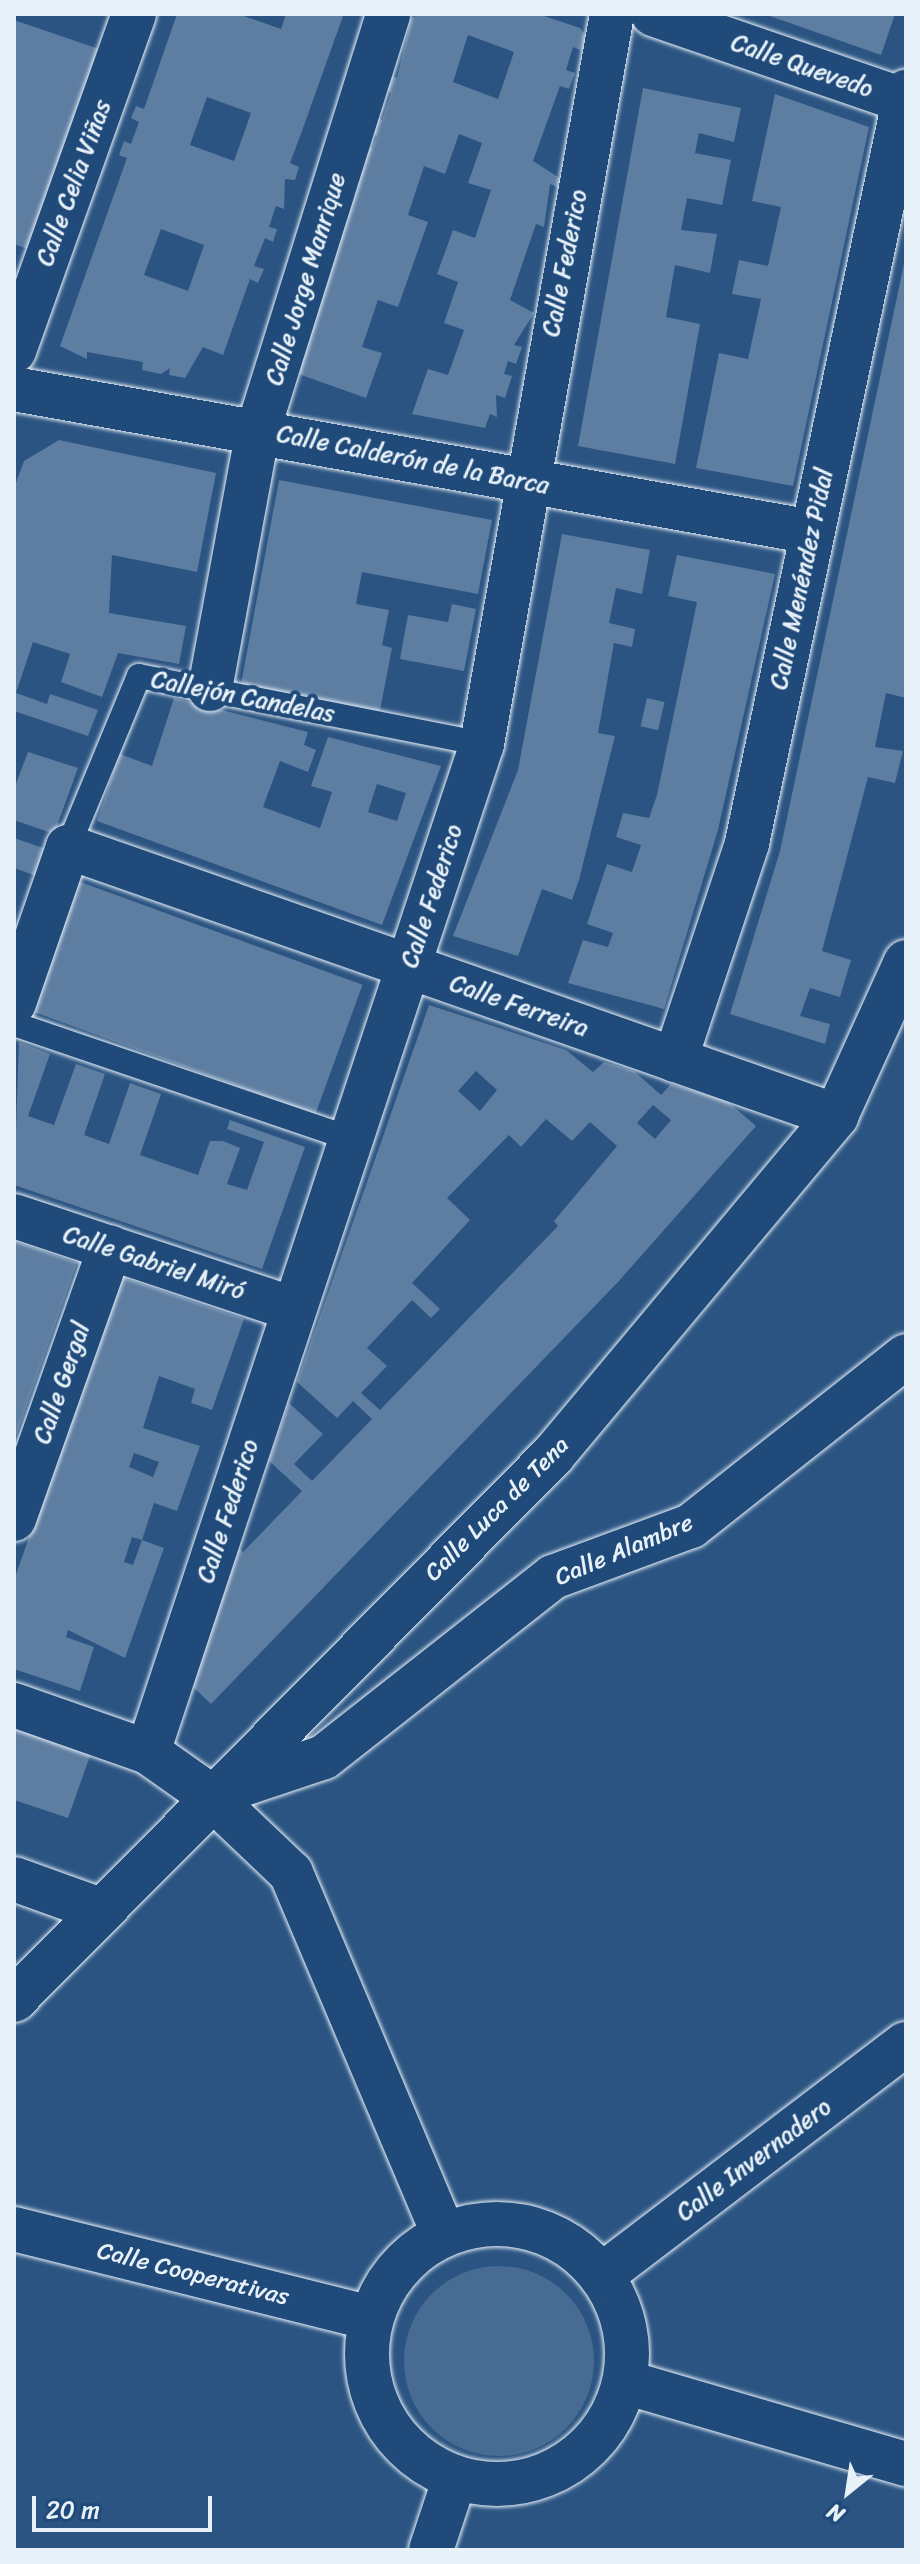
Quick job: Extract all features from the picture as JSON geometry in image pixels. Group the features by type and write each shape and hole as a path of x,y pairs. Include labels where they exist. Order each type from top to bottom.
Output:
{"street":[{"name":"Calle Jorge Manrique","path":"210,689 258,430 388,14"},
{"name":"Calle Federico","path":"148,1752 482,744 523,483 612,14"},
{"name":"Calle Quevedo","path":"653,14 905,98"},
{"name":"Calle Celia Viñas","path":"14,351 122,18"},
{"name":"Calle Menéndez Pidal","path":"675,1060 747,843 905,98"},
{"name":"Calle Calderón de la Barca","path":"14,389 258,430 523,483 812,532"},
{"name":"Calle Ferreira","path":"68,847 836,1116"},
{"path":"14,1003 68,847"},
{"name":"Calle Luca de Tena","path":"14,2000 209,1795 553,1455 836,1116 906,962"},
{"name":"Calle Gabriel Miró","path":"14,1216 294,1309"},
{"name":"Calle Gergal","path":"14,1519 110,1248"},
{"name":"Calle Alambre","path":"209,1795 324,1757 553,1577 691,1526 906,1356"},
{"path":"14,1705 148,1752 209,1795 291,1873 444,2235"},
{"path":"14,1879 100,1910"},
{"name":"Calle Invernadero","path":"601,2276 906,2044"},
{"path":"486,2225 530,2228 569,2246 601,2276 622,2321 625,2382 609,2423 580,2456 542,2477 513,2482 455,2478 420,2460 392,2431 373,2396 366,2358 371,2318 387,2283 444,2235 486,2225"},
{"name":"Calle Cooperativas","path":"14,2229 371,2318"},
{"path":"625,2382 906,2464"},
{"path":"431,2550 455,2478"}],"lane":[{"name":"Callejón Candelas","path":"68,847 139,676 482,744"},
{"path":"14,1024 351,1139"}],"shaded area":[{"path":"499,2266 518,2267 536,2273 566,2294 587,2324 593,2342 593,2380 587,2398 566,2428 536,2449 518,2455 499,2456 480,2455 462,2449 432,2428 411,2398 405,2380 404,2361 405,2342 411,2324 432,2294 462,2273 480,2267"}],"building":[{"path":"177,14 238,14 281,29 286,14 353,14 343,16 290,163 299,167 295,180 285,179 284,209 276,206 269,227 277,229 273,242 265,238 254,266 264,269 258,283 250,279 223,355 203,347 185,378 169,375 170,368 161,374 142,370 143,362 87,352 87,359 60,346 127,158 119,155 124,141 131,144 139,122 131,118 136,106 144,109","holes":["207,97 251,113 234,161 190,145","161,229 204,245 188,291 144,275"]},
{"path":"419,14 538,14 580,28 587,38 582,51 573,47 566,70 575,73 569,89 560,86 533,161 561,179 559,188 550,184 544,227 536,224 510,300 534,313 514,345 522,347 516,364 508,361 504,374 512,376 505,398 496,395 497,417 490,414 485,428 412,414 428,369 448,375 464,330 444,323 458,282 437,274 453,230 475,238 491,190 468,183 482,143 459,134 445,174 424,166 408,215 428,222 398,307 378,300 362,347 382,353 366,398 293,372 356,194 349,191 366,165 359,164 365,146 372,148 377,136 370,133 376,118 382,120 391,93 385,90 391,76 397,78 411,19","holes":["468,35 514,52 498,99 453,82"]},
{"path":"764,14 895,14 881,55"},
{"path":"14,20 99,49 28,249 14,244"},
{"path":"643,88 741,108 734,142 699,133 695,153 731,160 722,205 687,198 681,230 717,234 710,273 675,265 666,317 700,324 675,464 578,446"},
{"path":"775,94 869,127 793,486 696,468 719,353 748,359 761,299 732,294 739,260 768,266 781,207 752,201"},
{"path":"905,259 906,698 886,693 875,747 903,751 895,783 868,777 822,951 851,960 840,997 810,988 800,1016 830,1024 825,1044 730,1014 780,851"},
{"path":"59,440 216,473 197,572 112,555 109,613 186,626 179,664 118,653 102,697 61,682 70,654 33,642 16,693 47,704 50,694 98,710 88,736 14,711 14,488 24,461"},
{"path":"279,480 492,520 478,594 362,572 356,604 389,610 382,645 392,648 379,715 240,689"},
{"path":"562,534 650,550 642,594 616,588 609,623 635,629 632,647 614,643 598,733 615,736 579,880 572,900 542,889 518,956 453,936 518,770"},
{"path":"677,555 775,574 718,830 664,1009 568,983 583,940 608,947 613,933 587,924 607,864 632,872 641,845 616,837 623,813 649,818 657,795 697,602 668,596"},
{"path":"452,604 476,609 464,671 400,659 408,615 448,622"},
{"path":"174,698 308,732 304,745 316,750 308,772 280,761 263,807 320,828 332,792 311,786 328,737 441,766 382,925 97,821 120,754 152,766","holes":["377,784 406,793 397,821 368,812"]},
{"path":"647,698 665,702 658,730 640,726"},
{"path":"28,752 78,768 54,834 14,820 14,789"},
{"path":"14,838 49,850 39,877 14,868"},
{"path":"75,880 363,985 315,1114 28,1010"},
{"path":"429,1005 566,1050 593,1072 604,1062 634,1071 661,1095 671,1084 727,1101 756,1126 618,1282 211,1704 191,1685 239,1548 243,1552 302,1491 269,1461 289,1403 323,1434 294,1464 312,1481 372,1419 353,1401 337,1418 297,1382","holes":["476,1071 497,1090 480,1111 458,1091","653,1105 671,1120 655,1139 637,1123","546,1119 572,1141 590,1122 617,1146 554,1221 558,1226 380,1410 361,1393 387,1366 367,1348 412,1300 431,1318 440,1309 412,1283 470,1220 447,1198 509,1135 521,1147"]},
{"path":"19,1042 50,1054 28,1116 54,1125 76,1064 105,1074 84,1135 109,1144 130,1083 161,1094 140,1155 198,1175 210,1141 223,1141 240,1148 227,1184 247,1190 264,1142 227,1129 230,1120 305,1147 262,1269 14,1185"},
{"path":"14,1241 77,1263 14,1442"},
{"path":"121,1277 244,1319 212,1410 191,1403 195,1389 159,1376 143,1428 200,1446 177,1511 154,1503 142,1540 164,1548 125,1658 68,1630 66,1637 94,1647 80,1691 14,1669 14,1580","holes":["134,1453 159,1462 153,1477 129,1467","132,1537 142,1540 133,1565 124,1562"]},
{"path":"14,1726 91,1753 68,1818 14,1800"}]}
